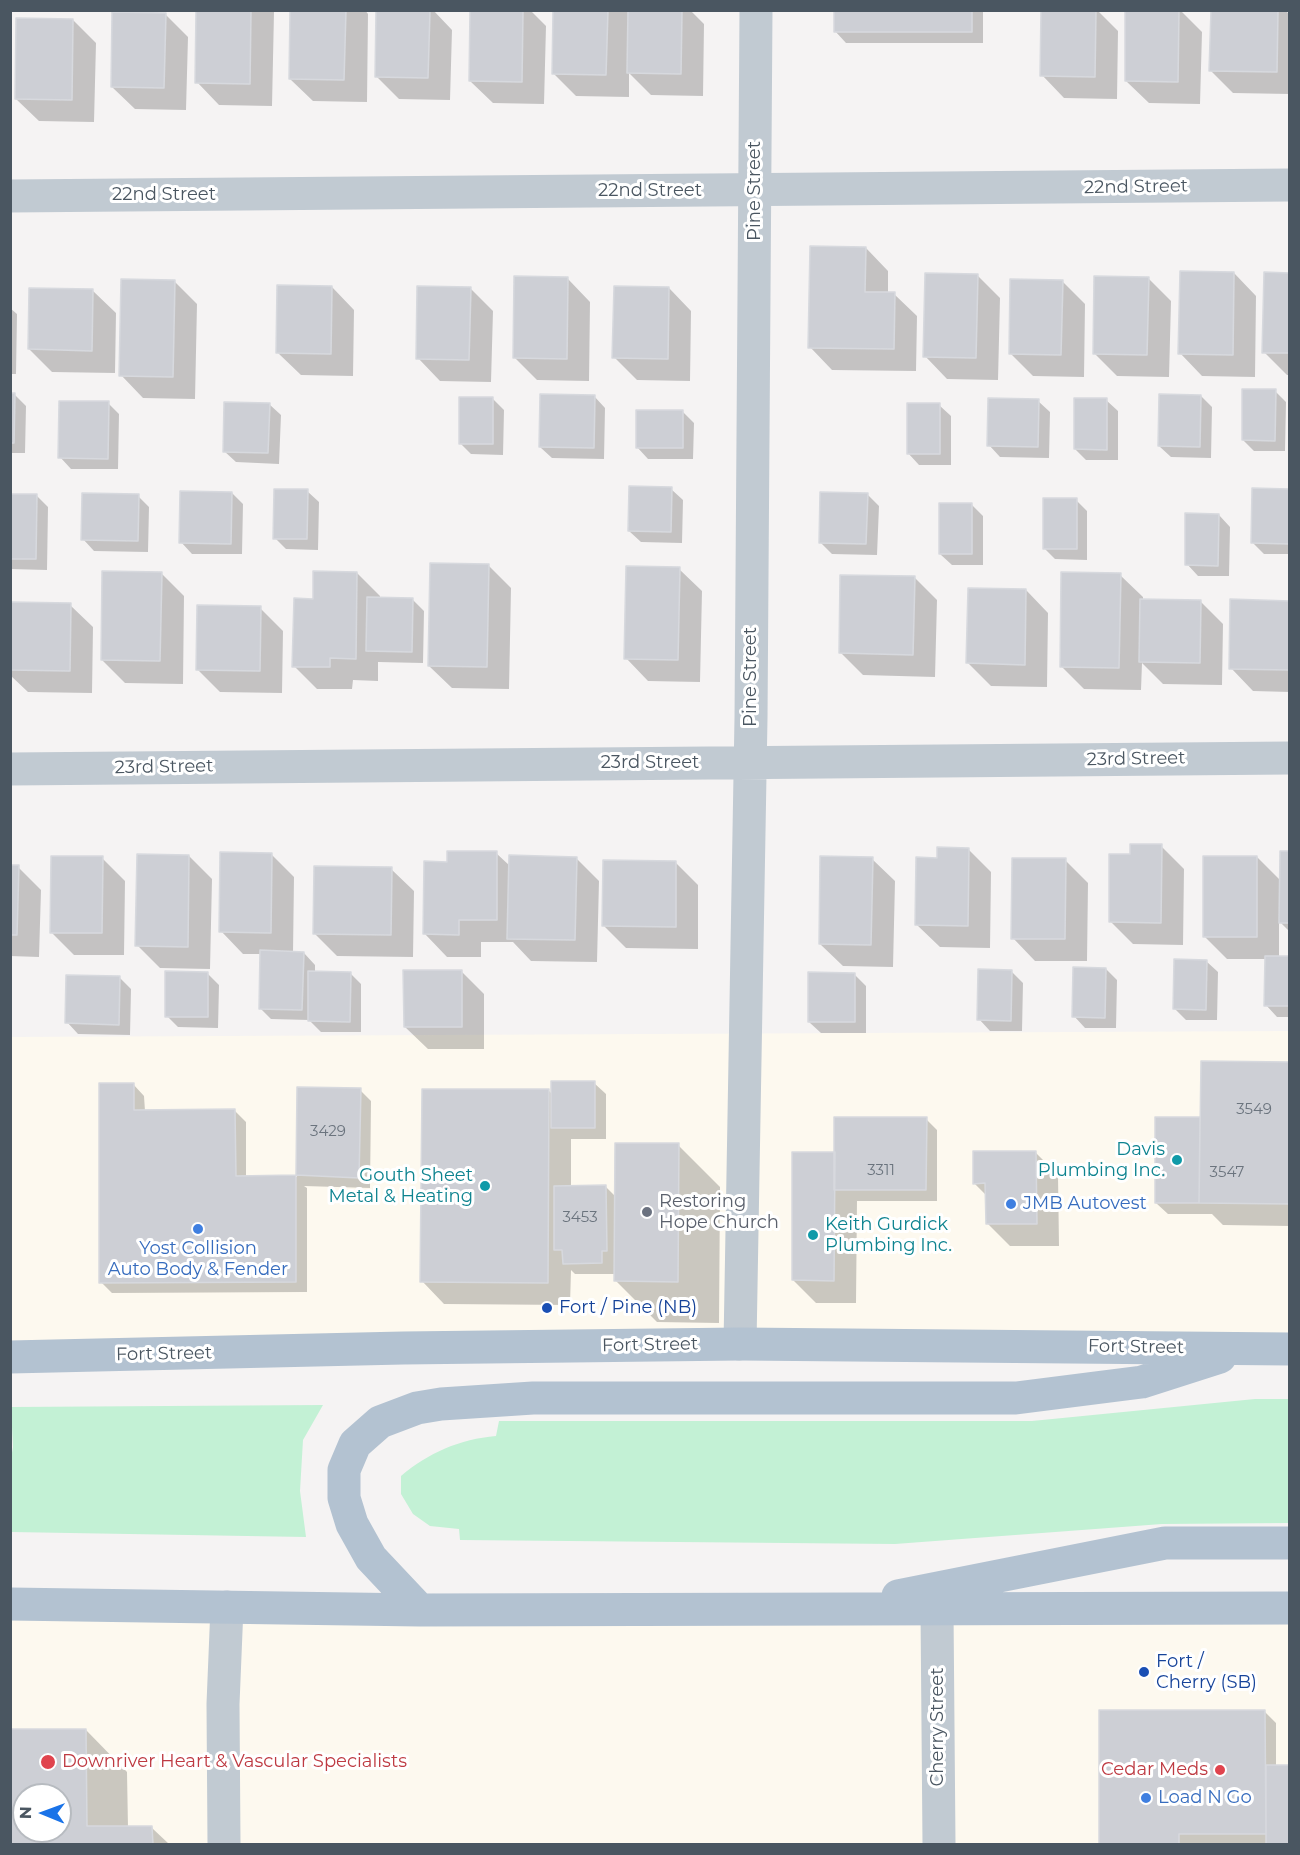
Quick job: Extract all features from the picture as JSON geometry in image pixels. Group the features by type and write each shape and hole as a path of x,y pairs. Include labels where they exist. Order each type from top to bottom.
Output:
{"main road":[{"name":"Fort Street","path":"10,1357 404,1348 740,1344 1290,1349"},
{"path":"420,1610 371,1558 352,1524 344,1498 344,1470 355,1444 380,1422 417,1408 441,1404 533,1398 1016,1398 1142,1382 1245,1349"},
{"path":"822,1610 1165,1543 1290,1543"},
{"path":"10,1604 420,1610 1290,1608"}],"street":[{"name":"Pine Street","path":"740,1344 750,763 756,10"},
{"name":"22nd Street","path":"10,196 1290,185"},
{"name":"23rd Street","path":"10,769 1290,758"},
{"path":"224,1845 223,1704 227,1607"},
{"name":"Cherry Street","path":"937,1610 939,1845"}],"shaded area":[{"path":"1289,1031 1289,1348 11,1354 10,1037"},
{"path":"11,1604 1289,1608 1289,1844 11,1844"}],"green space":[{"path":"1255,1399 1289,1399 1289,1523 1162,1524 895,1544 460,1540 459,1529 430,1526 413,1514 401,1494 401,1476 411,1468 445,1448 470,1440 496,1436 499,1421 1032,1421"},
{"path":"323,1405 303,1440 300,1491 306,1537 11,1532 10,1464 13,1447 11,1407"}],"building":[{"path":"196,10 251,10 250,84 195,83"},
{"path":"290,10 346,10 344,80 289,79"},
{"path":"376,10 430,10 428,78 375,77"},
{"path":"470,10 523,10 522,82 469,81"},
{"path":"553,10 608,10 606,75 552,74"},
{"path":"628,10 682,10 681,74 627,73"},
{"path":"834,10 972,10 972,32 834,32"},
{"path":"1041,10 1096,10 1095,77 1040,76"},
{"path":"1125,10 1179,10 1178,82 1125,81"},
{"path":"1211,10 1278,10 1277,72 1209,71"},
{"path":"112,12 166,13 164,88 111,87"},
{"path":"16,18 73,19 72,100 15,99"},
{"path":"810,246 866,247 865,292 895,292 894,349 808,348"},
{"path":"1180,271 1234,272 1233,355 1178,354"},
{"path":"1264,272 1290,273 1290,353 1262,353"},
{"path":"925,273 978,274 976,358 923,357"},
{"path":"514,276 568,277 567,359 513,358"},
{"path":"1094,276 1149,277 1147,355 1093,354"},
{"path":"121,279 175,280 173,377 119,376"},
{"path":"1010,279 1063,280 1061,355 1009,354"},
{"path":"277,285 332,286 331,354 276,353"},
{"path":"417,286 471,287 469,360 416,359"},
{"path":"614,286 669,287 668,359 612,358"},
{"path":"29,288 93,289 92,351 28,349"},
{"path":"1242,389 1276,389 1275,441 1242,440"},
{"path":"10,393 15,393 14,443 10,443"},
{"path":"540,394 595,395 594,448 539,447"},
{"path":"1159,394 1201,395 1200,447 1158,446"},
{"path":"459,397 493,397 493,444 459,444"},
{"path":"988,398 1039,399 1038,447 987,446"},
{"path":"1074,398 1107,398 1107,450 1074,449"},
{"path":"59,401 109,401 108,459 58,458"},
{"path":"224,402 270,403 268,453 223,452"},
{"path":"907,403 940,403 940,454 907,454"},
{"path":"636,410 683,410 683,448 636,448"},
{"path":"629,486 672,487 671,532 628,531"},
{"path":"1252,488 1290,489 1290,544 1251,543"},
{"path":"274,489 308,489 307,539 273,539"},
{"path":"180,491 232,492 231,544 179,543"},
{"path":"820,492 868,493 866,544 819,543"},
{"path":"82,493 139,494 138,541 81,540"},
{"path":"10,494 37,494 36,559 10,559"},
{"path":"1043,498 1077,498 1077,549 1043,549"},
{"path":"939,503 972,503 972,554 939,554"},
{"path":"1185,513 1219,514 1218,566 1185,565"},
{"path":"430,563 489,564 487,667 428,666"},
{"path":"626,566 680,567 678,660 624,659"},
{"path":"102,571 162,572 160,661 101,660"},
{"path":"313,571 357,572 356,659 330,658 330,667 292,667 294,598 313,599"},
{"path":"1061,572 1121,573 1119,668 1060,667"},
{"path":"840,575 915,576 913,655 839,653"},
{"path":"968,588 1026,589 1025,665 966,663"},
{"path":"367,597 413,598 412,652 366,651"},
{"path":"1140,599 1201,600 1200,663 1139,662"},
{"path":"1230,599 1290,601 1290,670 1229,669"},
{"path":"10,602 71,603 70,671 10,670"},
{"path":"197,605 261,606 260,671 196,670"},
{"path":"1130,844 1162,844 1161,923 1109,922 1109,854 1130,854"},
{"path":"937,847 969,848 968,926 915,925 916,857 937,858"},
{"path":"447,851 497,851 497,920 459,920 459,935 423,934 424,861 447,862"},
{"path":"1280,851 1290,851 1290,923 1279,923"},
{"path":"220,852 272,853 271,933 219,932"},
{"path":"137,854 189,855 188,947 135,946"},
{"path":"509,855 577,857 575,940 507,939"},
{"path":"51,856 103,856 102,933 50,933"},
{"path":"820,856 873,857 871,945 819,944"},
{"path":"1203,856 1257,856 1257,937 1203,937"},
{"path":"1012,858 1066,858 1065,939 1011,939"},
{"path":"603,860 676,861 676,927 602,926"},
{"path":"10,865 19,865 17,935 10,935"},
{"path":"314,866 392,867 391,935 313,934"},
{"path":"260,950 304,952 302,1010 259,1009"},
{"path":"1265,956 1290,956 1290,1006 1264,1006"},
{"path":"1174,959 1207,960 1206,1010 1173,1009"},
{"path":"1073,967 1106,968 1105,1018 1072,1017"},
{"path":"978,969 1012,970 1011,1021 977,1020"},
{"path":"403,970 462,970 462,1027 404,1027"},
{"path":"165,971 208,972 208,1017 165,1017"},
{"path":"308,971 351,972 350,1022 308,1021"},
{"path":"808,972 855,973 855,1022 808,1022"},
{"path":"66,975 120,976 119,1025 65,1023"},
{"path":"1201,1061 1290,1062 1290,1204 1199,1203"},
{"path":"551,1081 595,1081 595,1128 551,1128"},
{"name":"Yost Collision Auto Body & Fender","path":"99,1083 134,1083 134,1110 235,1109 236,1176 296,1175 296,1282 99,1283"},
{"path":"297,1087 361,1088 359,1178 296,1175"},
{"name":"Gouth Sheet Metal & Heating","path":"422,1089 549,1089 548,1283 420,1282"},
{"path":"834,1117 927,1117 926,1190 834,1190"},
{"name":"Davis Plumbing Inc.","path":"1155,1117 1200,1117 1199,1203 1155,1203"},
{"name":"Restoring Hope Church","path":"615,1143 679,1143 678,1282 614,1281"},
{"name":"JMB Autovest","path":"973,1151 1036,1151 1037,1224 986,1224 985,1183 973,1184"},
{"name":"Keith Gurdick Plumbing Inc.","path":"792,1152 835,1152 834,1281 792,1280"},
{"path":"606,1185 607,1251 602,1251 602,1263 563,1264 562,1250 554,1250 554,1186"},
{"path":"1099,1710 1265,1710 1266,1834 1179,1834 1179,1844 1099,1844"},
{"name":"Downriver Heart & Vascular Specialists","path":"10,1729 86,1729 87,1826 152,1826 153,1844 10,1844"},
{"path":"1266,1765 1290,1765 1290,1844 1266,1844"}],"place":[{"name":"Davis Plumbing Inc.","path":"1177,1160"},
{"name":"Gouth Sheet Metal & Heating","path":"485,1186"},
{"name":"JMB Autovest","path":"1011,1204"},
{"name":"Restoring Hope Church","path":"647,1212"},
{"name":"Yost Collision Auto Body & Fender","path":"198,1229"},
{"name":"Keith Gurdick Plumbing Inc.","path":"813,1235"},
{"name":"Fort / Pine (NB)","path":"547,1308"},
{"name":"Fort / Cherry (SB)","path":"1144,1672"},
{"name":"Downriver Heart & Vascular Specialists","path":"48,1762"},
{"name":"Cedar Meds","path":"1220,1770"},
{"name":"Load N Go","path":"1146,1798"}]}
